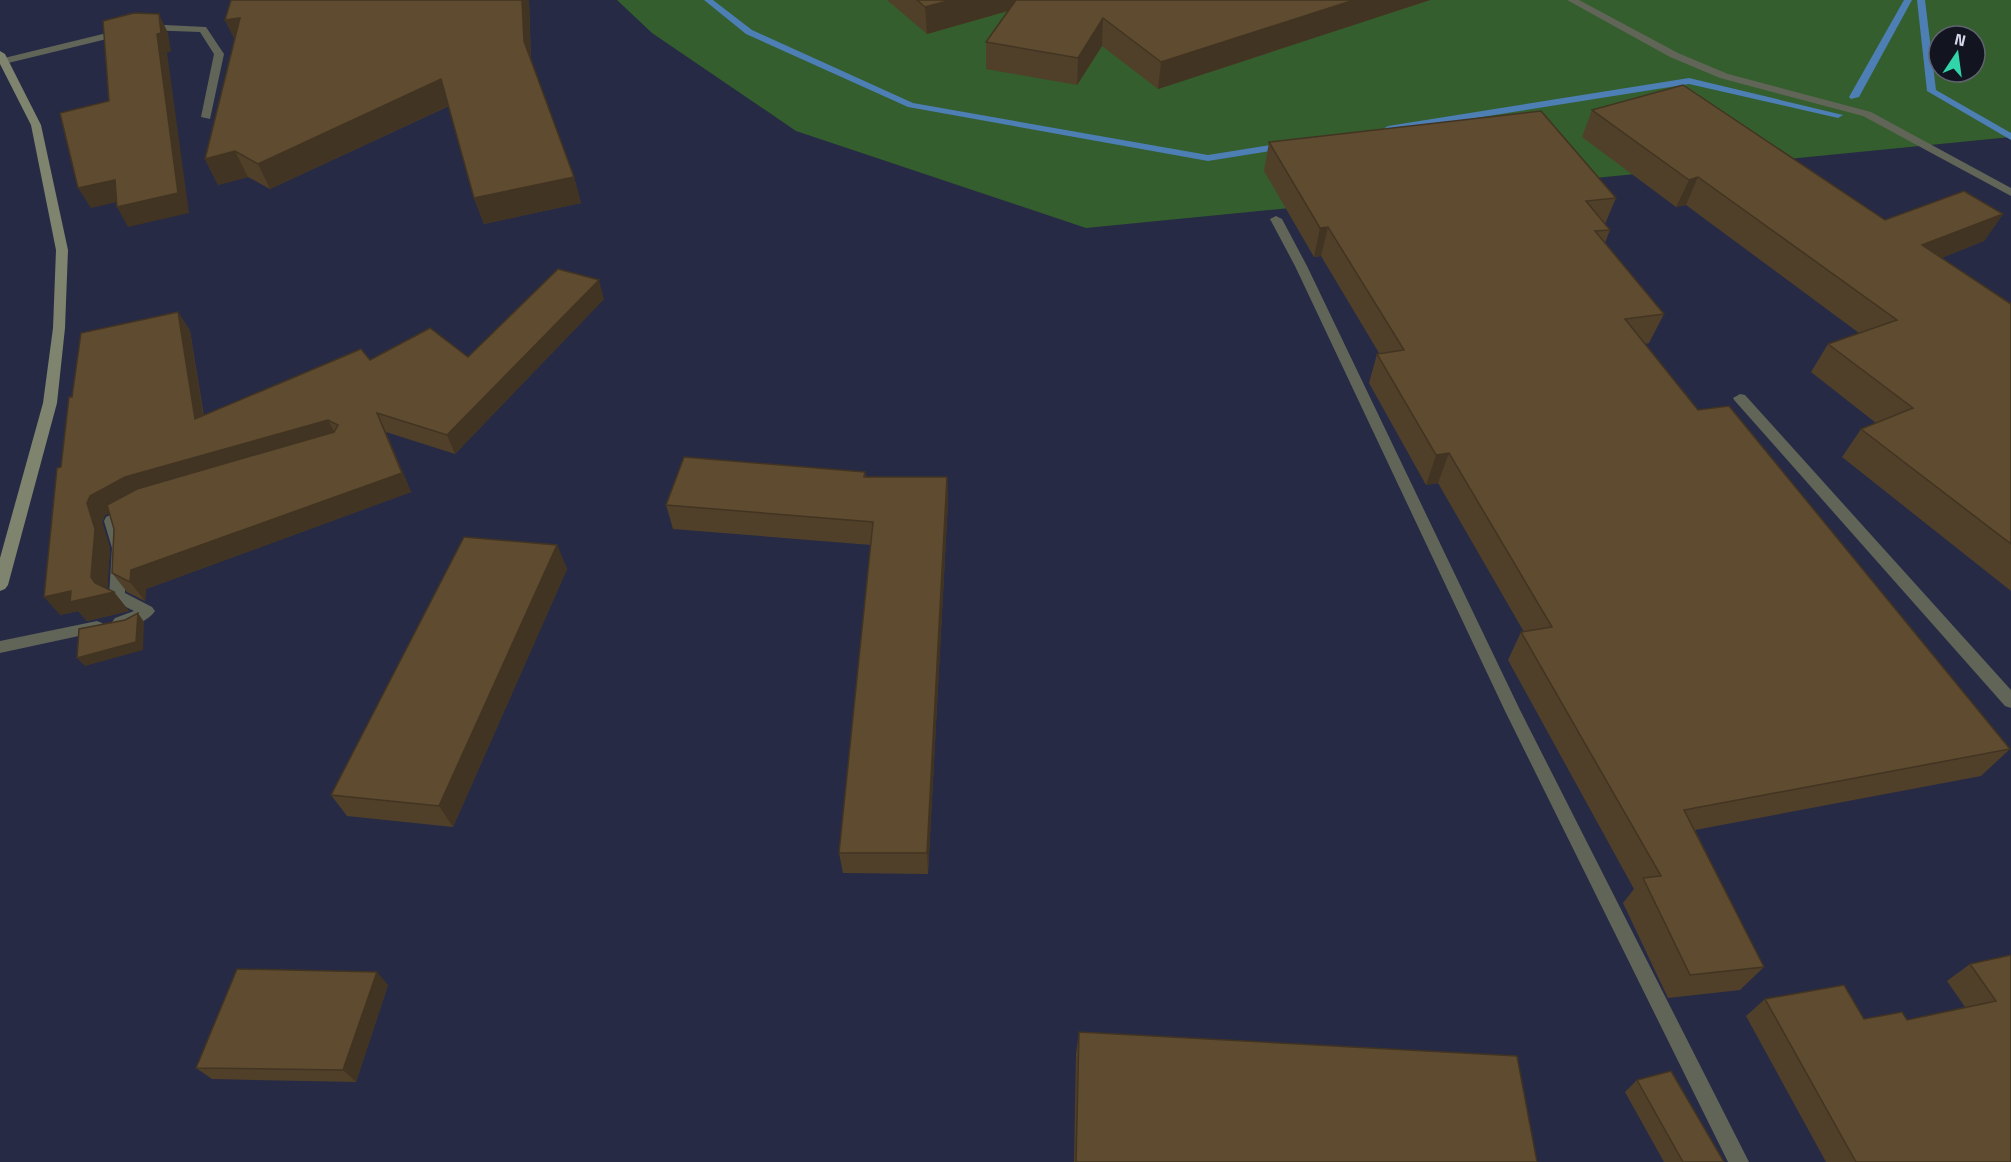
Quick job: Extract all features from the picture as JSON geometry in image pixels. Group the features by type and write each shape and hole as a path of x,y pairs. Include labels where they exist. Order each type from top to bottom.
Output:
{"main road":[{"path":"0,585 50,403 58,328 62,250 36,125 2,57"}],"lane":[{"path":"1572,0 1674,55 1724,76 1867,114 2011,193"},
{"path":"2,57 144,27 203,28 219,54 206,117"},
{"path":"1276,219 1302,266 1513,711 1739,1162"},
{"path":"1740,398 2011,701"},
{"path":"0,647 131,620 147,610 117,596 119,548 111,520 145,502"}],"green space":[{"path":"617,0 2011,0 2011,137 1086,228 796,131 652,33"}],"building":[{"path":"231,0 522,0 524,41 574,177 474,198 441,79 258,164 235,151 205,159 240,18 225,20"},
{"path":"917,0 951,0 925,7"},
{"path":"1016,0 1354,0 1161,62 1103,18 1078,58 986,42"},
{"path":"134,13 159,14 161,33 157,34 178,193 117,207 115,180 78,188 60,113 109,101 103,21"},
{"path":"1683,85 1885,220 1964,191 2003,214 1922,245 2011,304 2011,544 1861,429 1913,408 1828,344 1897,320 1698,177 1689,180 1592,110"},
{"path":"1541,111 1616,198 1586,201 1610,230 1595,231 1664,314 1625,319 1698,410 1729,406 2010,749 1684,810 1764,967 1690,975 1643,878 1661,876 1521,632 1552,627 1449,453 1436,455 1377,354 1404,350 1328,227 1320,228 1269,142"},
{"path":"558,269 599,280 447,435 377,413 402,473 131,570 130,582 112,573 114,529 107,505 137,489 334,432 338,425 328,420 125,477 90,496 87,503 95,529 91,577 95,583 114,592 70,602 71,591 44,597 57,468 61,467 69,397 72,397 81,333 178,312 195,419 361,349 370,360 430,328 468,357"},
{"path":"684,457 865,472 864,477 947,477 927,853 839,853 873,522 666,505"},
{"path":"464,537 557,545 439,806 331,795"},
{"path":"138,613 136,642 77,658 79,629 125,620"},
{"path":"2011,955 2011,1162 1856,1162 1765,999 1844,985 1864,1019 1902,1012 1907,1020 1996,1001 1970,964"},
{"path":"237,969 377,972 343,1070 196,1068"},
{"path":"1079,1032 1517,1056 1537,1162 1076,1162"},
{"path":"1671,1071 1724,1162 1683,1162 1637,1080"}],"waterway":[{"path":"708,0 749,32 911,105 1208,158 1283,146"},
{"path":"1854,97 1908,0"},
{"path":"1921,0 1932,91 2011,137"},
{"path":"1388,129 1689,81 1838,115"}]}
